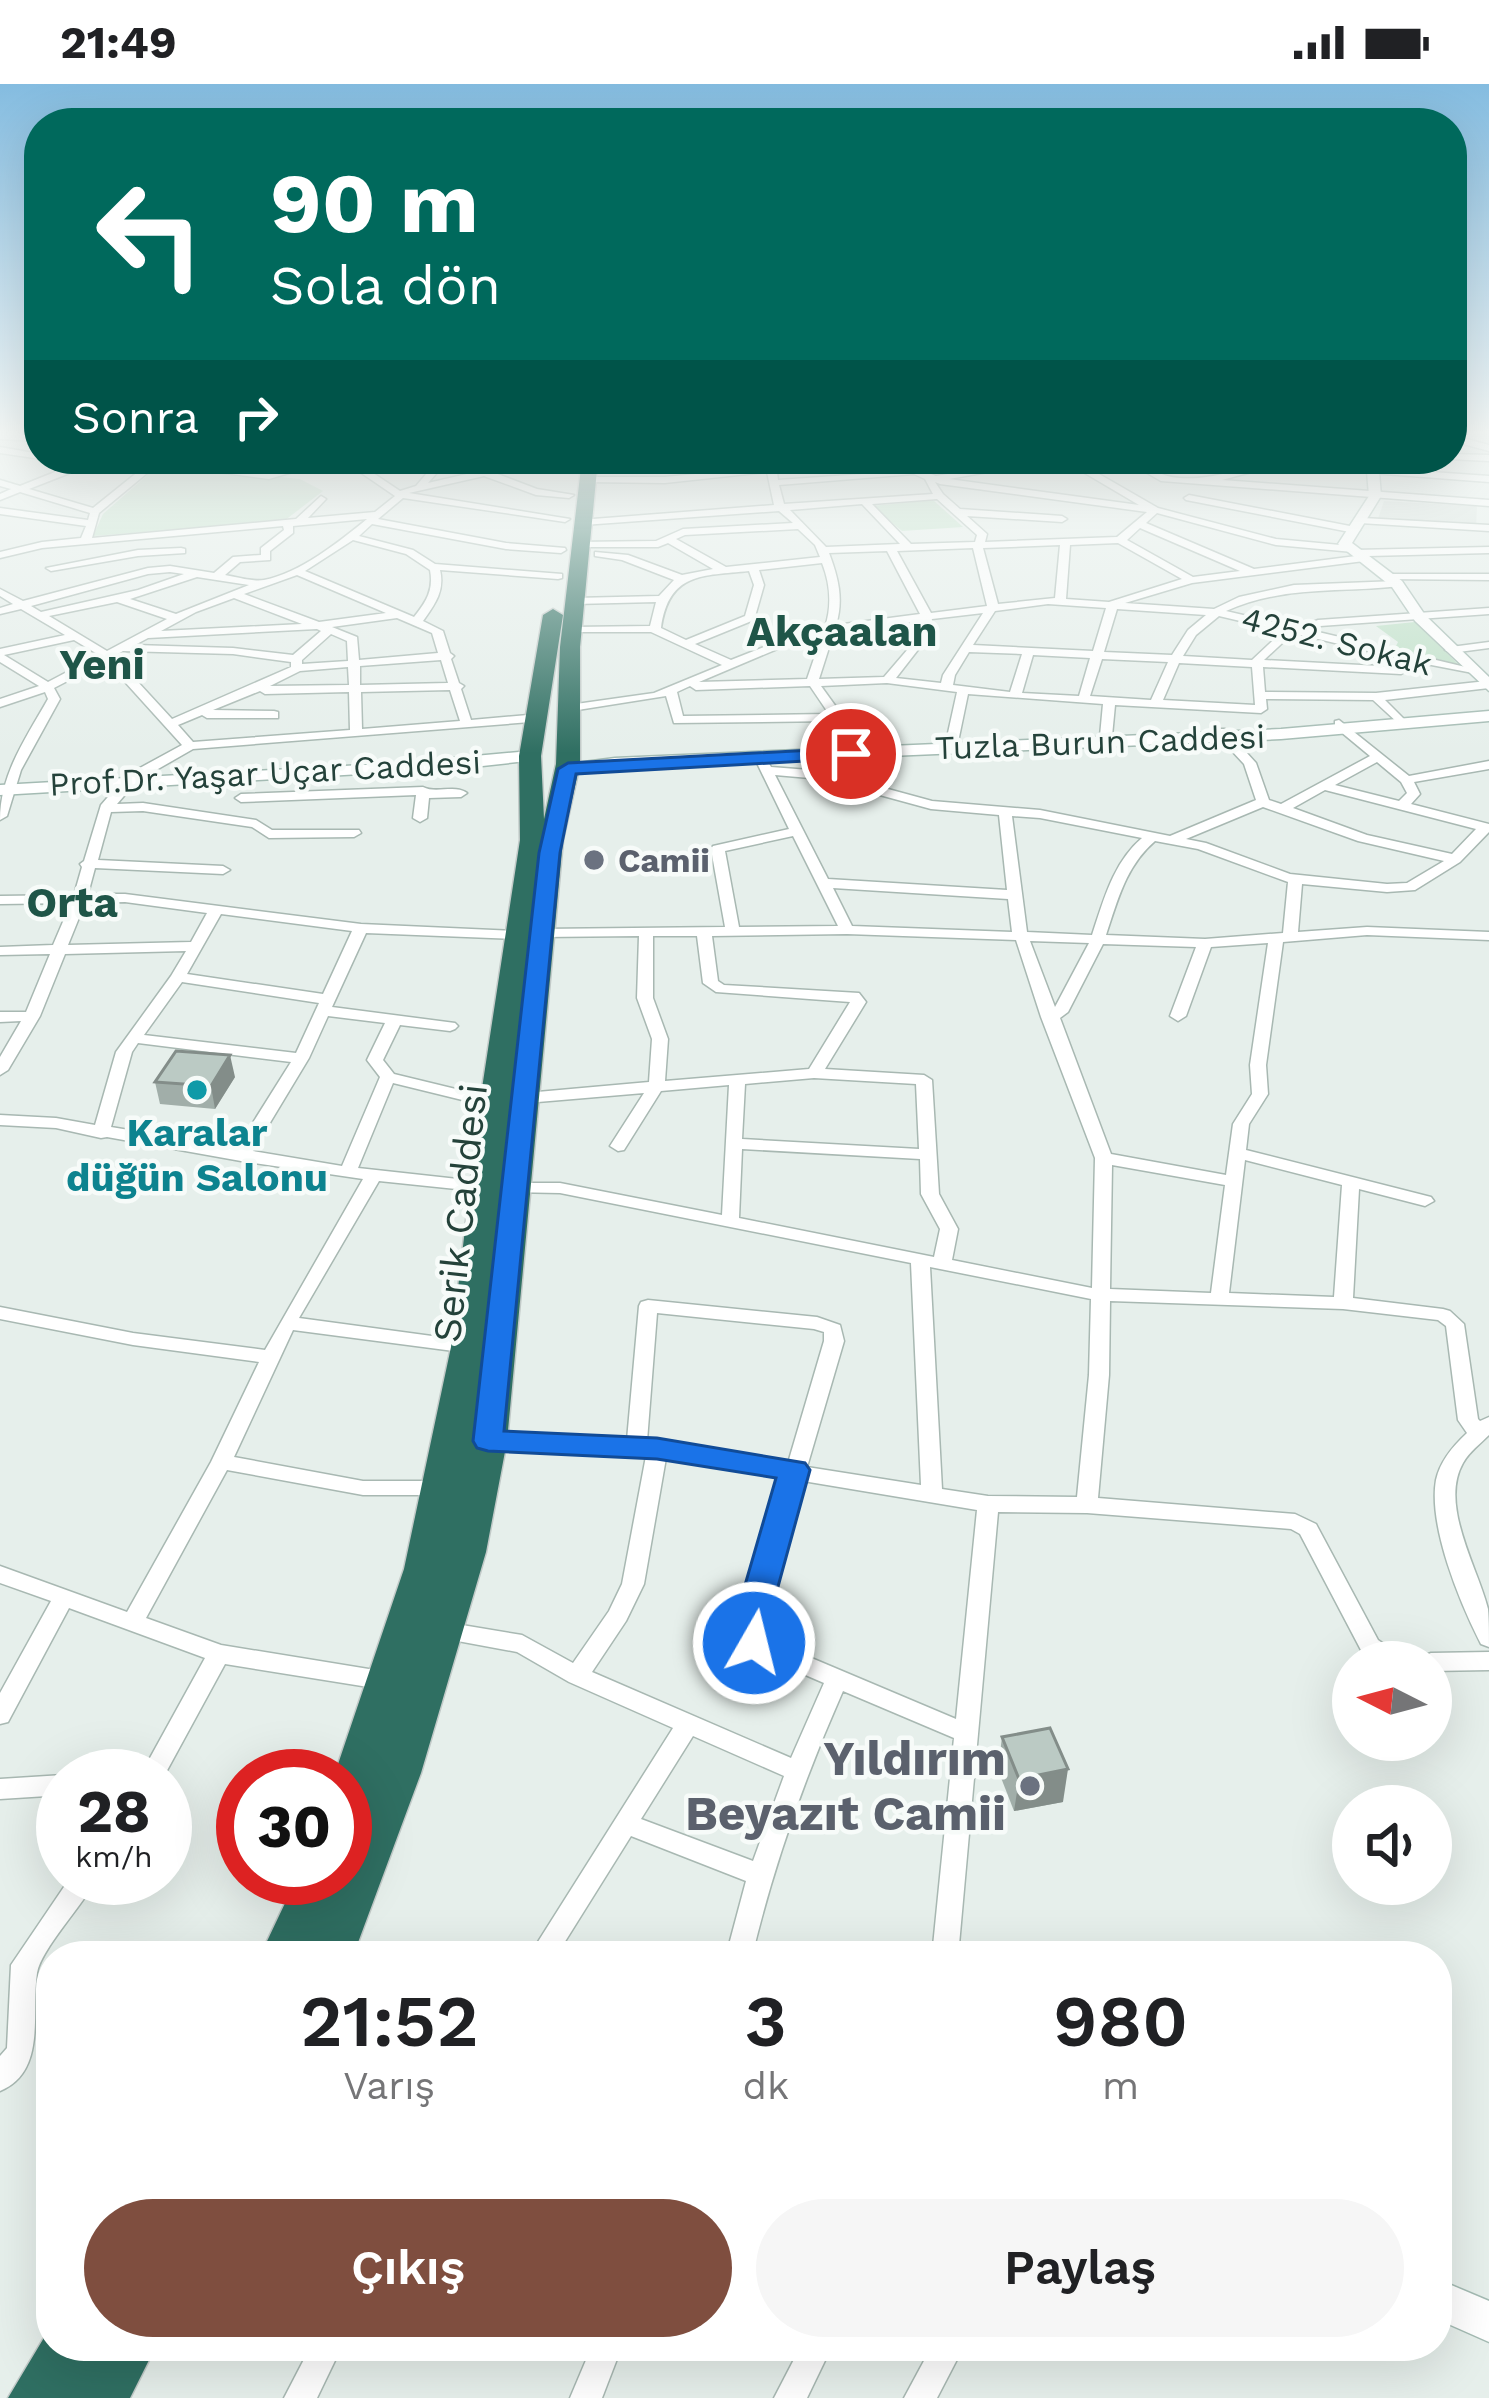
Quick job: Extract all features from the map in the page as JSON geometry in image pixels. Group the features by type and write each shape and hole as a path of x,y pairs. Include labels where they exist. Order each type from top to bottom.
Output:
{"highway":[{"name":"Serik Caddesi","path":"335,1941 361,1879 444,1631 466,1552 488,1441 500,1187 530,934 530,764 554,714 574,537"},
{"name":"Serik Caddesi","path":"530,934 568,762 554,714 574,537"},
{"path":"530,764 568,762"},
{"name":"Serik Caddesi","path":"366,1749 444,1489 500,1187"},
{"path":"291,1941 308,1905"},
{"path":"37,2398 60,2361"},
{"path":"98,2398 119,2361"}],"main road":[{"path":"1349,537 1345,541 1355,552 1394,581 1418,617 1483,679"},
{"name":"Tuzla Burun Caddesi","path":"1343,727 1489,713"},
{"name":"Tuzla Burun Caddesi","path":"568,762 764,764 1343,727 1489,713"},
{"name":"Tuzla Burun Caddesi","path":"568,762 952,742 1224,734"},
{"path":"5,791 128,781 285,778 530,764"},
{"name":"Prof.Dr. Yaşar Uçar Caddesi","path":"128,781 530,764"},
{"path":"1452,2306 1489,2322"}],"street":[{"path":"0,555 120,537"},
{"path":"170,569 192,537"},
{"path":"257,583 264,571 265,550 281,537"},
{"path":"0,703 48,687 176,618 297,571 351,537 394,546 436,567 442,579 437,598 418,620"},
{"path":"464,537 506,546 550,537"},
{"path":"436,567 555,537"},
{"path":"579,537 655,629 732,665"},
{"path":"581,537 662,599"},
{"path":"585,537 680,578 890,548 1120,540 1191,580"},
{"path":"609,537 658,544 672,537"},
{"path":"808,537 824,555 835,588 831,629 812,681"},
{"path":"898,537 908,547"},
{"path":"946,688 993,605 982,537"},
{"path":"1060,537 1060,601"},
{"path":"1120,540 1123,537"},
{"path":"1171,537 1255,574 1275,592"},
{"path":"1186,543 1210,537"},
{"path":"1260,537 1355,552 1489,550"},
{"path":"668,539 724,570"},
{"path":"887,680 925,640 927,613 890,548"},
{"path":"16,551 85,586"},
{"path":"51,568 181,551"},
{"path":"1083,701 1113,603 1191,580 1255,574 1355,552"},
{"path":"216,577 237,559 266,558"},
{"path":"686,644 750,618 759,585 754,567"},
{"path":"0,610 170,569 257,583"},
{"path":"297,571 437,631 466,722"},
{"path":"41,615 120,598 196,574"},
{"path":"1155,706 1177,656 1197,627 1217,612 1275,592 1489,577"},
{"path":"655,629 662,599 680,578"},
{"path":"0,592 108,656 190,746 128,781 106,808 80,898 32,1016 0,1070"},
{"path":"233,594 352,639 356,731"},
{"path":"120,598 176,618"},
{"name":"4252. Sokak","path":"190,746 626,704 671,692 831,629 927,613 1060,601 1217,612 1483,679"},
{"path":"1257,661 1295,630 1318,623 1489,611"},
{"path":"144,635 322,629 402,614"},
{"path":"173,723 252,691 297,663 322,629"},
{"path":"0,654 78,636"},
{"path":"1451,650 1489,645"},
{"path":"967,647 1401,671 1416,662"},
{"path":"122,648 233,651 297,663 355,664 448,656"},
{"path":"1015,696 1029,650"},
{"path":"0,654 48,687 55,699 5,791 0,816"},
{"path":"1257,661 1260,702"},
{"path":"685,686 887,680 1155,706 1376,697 1483,679"},
{"path":"812,681 859,747"},
{"path":"252,691 458,686"},
{"path":"952,742 964,691"},
{"path":"671,692 678,720 838,717"},
{"path":"1376,697 1398,719"},
{"path":"1106,736 1109,703"},
{"path":"195,714 274,715"},
{"path":"1343,727 1406,780 1414,794 1402,806"},
{"path":"1224,734 1250,763 1263,802"},
{"path":"1282,809 1377,757"},
{"path":"764,764 931,805 1005,810 1171,840 1233,854 1295,879 1409,887 1454,859 1487,828"},
{"path":"764,764 847,930"},
{"path":"1406,780 1489,766"},
{"path":"256,824 285,778"},
{"path":"1323,786 1487,828"},
{"path":"242,798 461,793"},
{"path":"420,818 423,794"},
{"path":"1171,840 1263,802 1363,838 1454,859"},
{"path":"106,808 143,807 256,824 269,834 354,833"},
{"path":"1005,810 1013,896 1023,937 1104,1158 1099,1376 1087,1505"},
{"path":"733,932 718,849 799,831"},
{"path":"1049,1017 1060,1012 1096,939 1120,872 1135,849 1152,838"},
{"path":"87,864 223,870"},
{"path":"1219,1300 1241,1124 1260,1094 1258,1065 1295,879"},
{"path":"825,883 1013,896"},
{"path":"0,900 80,898 361,928 530,934 847,930 1205,943 1367,931 1489,937"},
{"path":"101,1133 124,1052 178,977 216,910"},
{"path":"241,1156 301,1058 361,928"},
{"path":"618,1146 657,1085 660,1039 645,998 646,932"},
{"path":"704,932 712,983 721,989 854,995 858,1002 814,1073"},
{"path":"1178,1016 1205,943"},
{"path":"0,951 196,946"},
{"path":"178,977 327,1005 393,1023 450,1026"},
{"path":"0,1017 32,1016"},
{"path":"393,1023 375,1060 388,1077 510,1100 814,1073 924,1080 930,1194 949,1228 942,1263"},
{"path":"134,1038 301,1058"},
{"path":"348,1172 388,1077"},
{"path":"730,1223 737,1079"},
{"path":"0,1120 348,1172 560,1188 1099,1295 1343,1303 1437,1313 1452,1320 1468,1420 1484,1429 1450,1467 1444,1486 1466,1580 1489,1637"},
{"path":"737,1144 925,1154"},
{"path":"1236,1152 1425,1201"},
{"path":"1104,1158 1232,1181"},
{"path":"134,1619 221,1462 287,1323 374,1175"},
{"path":"1343,1303 1351,1184"},
{"path":"920,1259 932,1493"},
{"path":"577,1676 633,1584 646,1448 648,1306 818,1323 833,1329 834,1341 751,1623 754,1643 966,1733"},
{"path":"0,1313 133,1339 271,1357"},
{"path":"287,1323 470,1347"},
{"path":"488,1441 646,1448 988,1504 1087,1505 1302,1524 1367,1641"},
{"path":"221,1462 363,1488 444,1489"},
{"path":"946,1941 988,1504"},
{"path":"0,1574 134,1619 219,1654 389,1682"},
{"path":"4,1700 65,1596"},
{"path":"444,1631 522,1644 577,1676 795,1770"},
{"path":"167,1749 219,1654"},
{"path":"1452,1662 1489,1661"},
{"path":"742,1941 758,1874 795,1770 836,1681"},
{"path":"552,1941 687,1726"},
{"path":"0,1789 36,1787"},
{"path":"626,1824 758,1874"},
{"path":"41,1941 65,1905"},
{"path":"0,2078 20,2052 24,1965 36,1948"},
{"path":"300,2398 319,2361"},
{"path":"586,2398 601,2361"},
{"path":"790,2398 809,2361"},
{"path":"920,2398 941,2361"}],"green space":[{"path":"1415,622 1460,666 1393,652 1398,642 1376,626"}],"building":[{"path":"176,1051 230,1055 211,1086 155,1082"},
{"path":"1050,1728 1068,1769 1019,1779 1002,1737"}],"place":[{"name":"Camii","path":"594,860"},
{"name":"Karalar düğün Salonu","path":"197,1090"},
{"name":"Yıldırım Beyazıt Camii","path":"1030,1786"}],"district":[{"name":"Akçaalan","path":"842,631"},
{"name":"Yeni","path":"102,664"},
{"name":"Orta","path":"72,902"}],"route":[{"path":"754,1643 751,1623 794,1470 657,1449 488,1441 551,840 568,769 851,754"}]}
